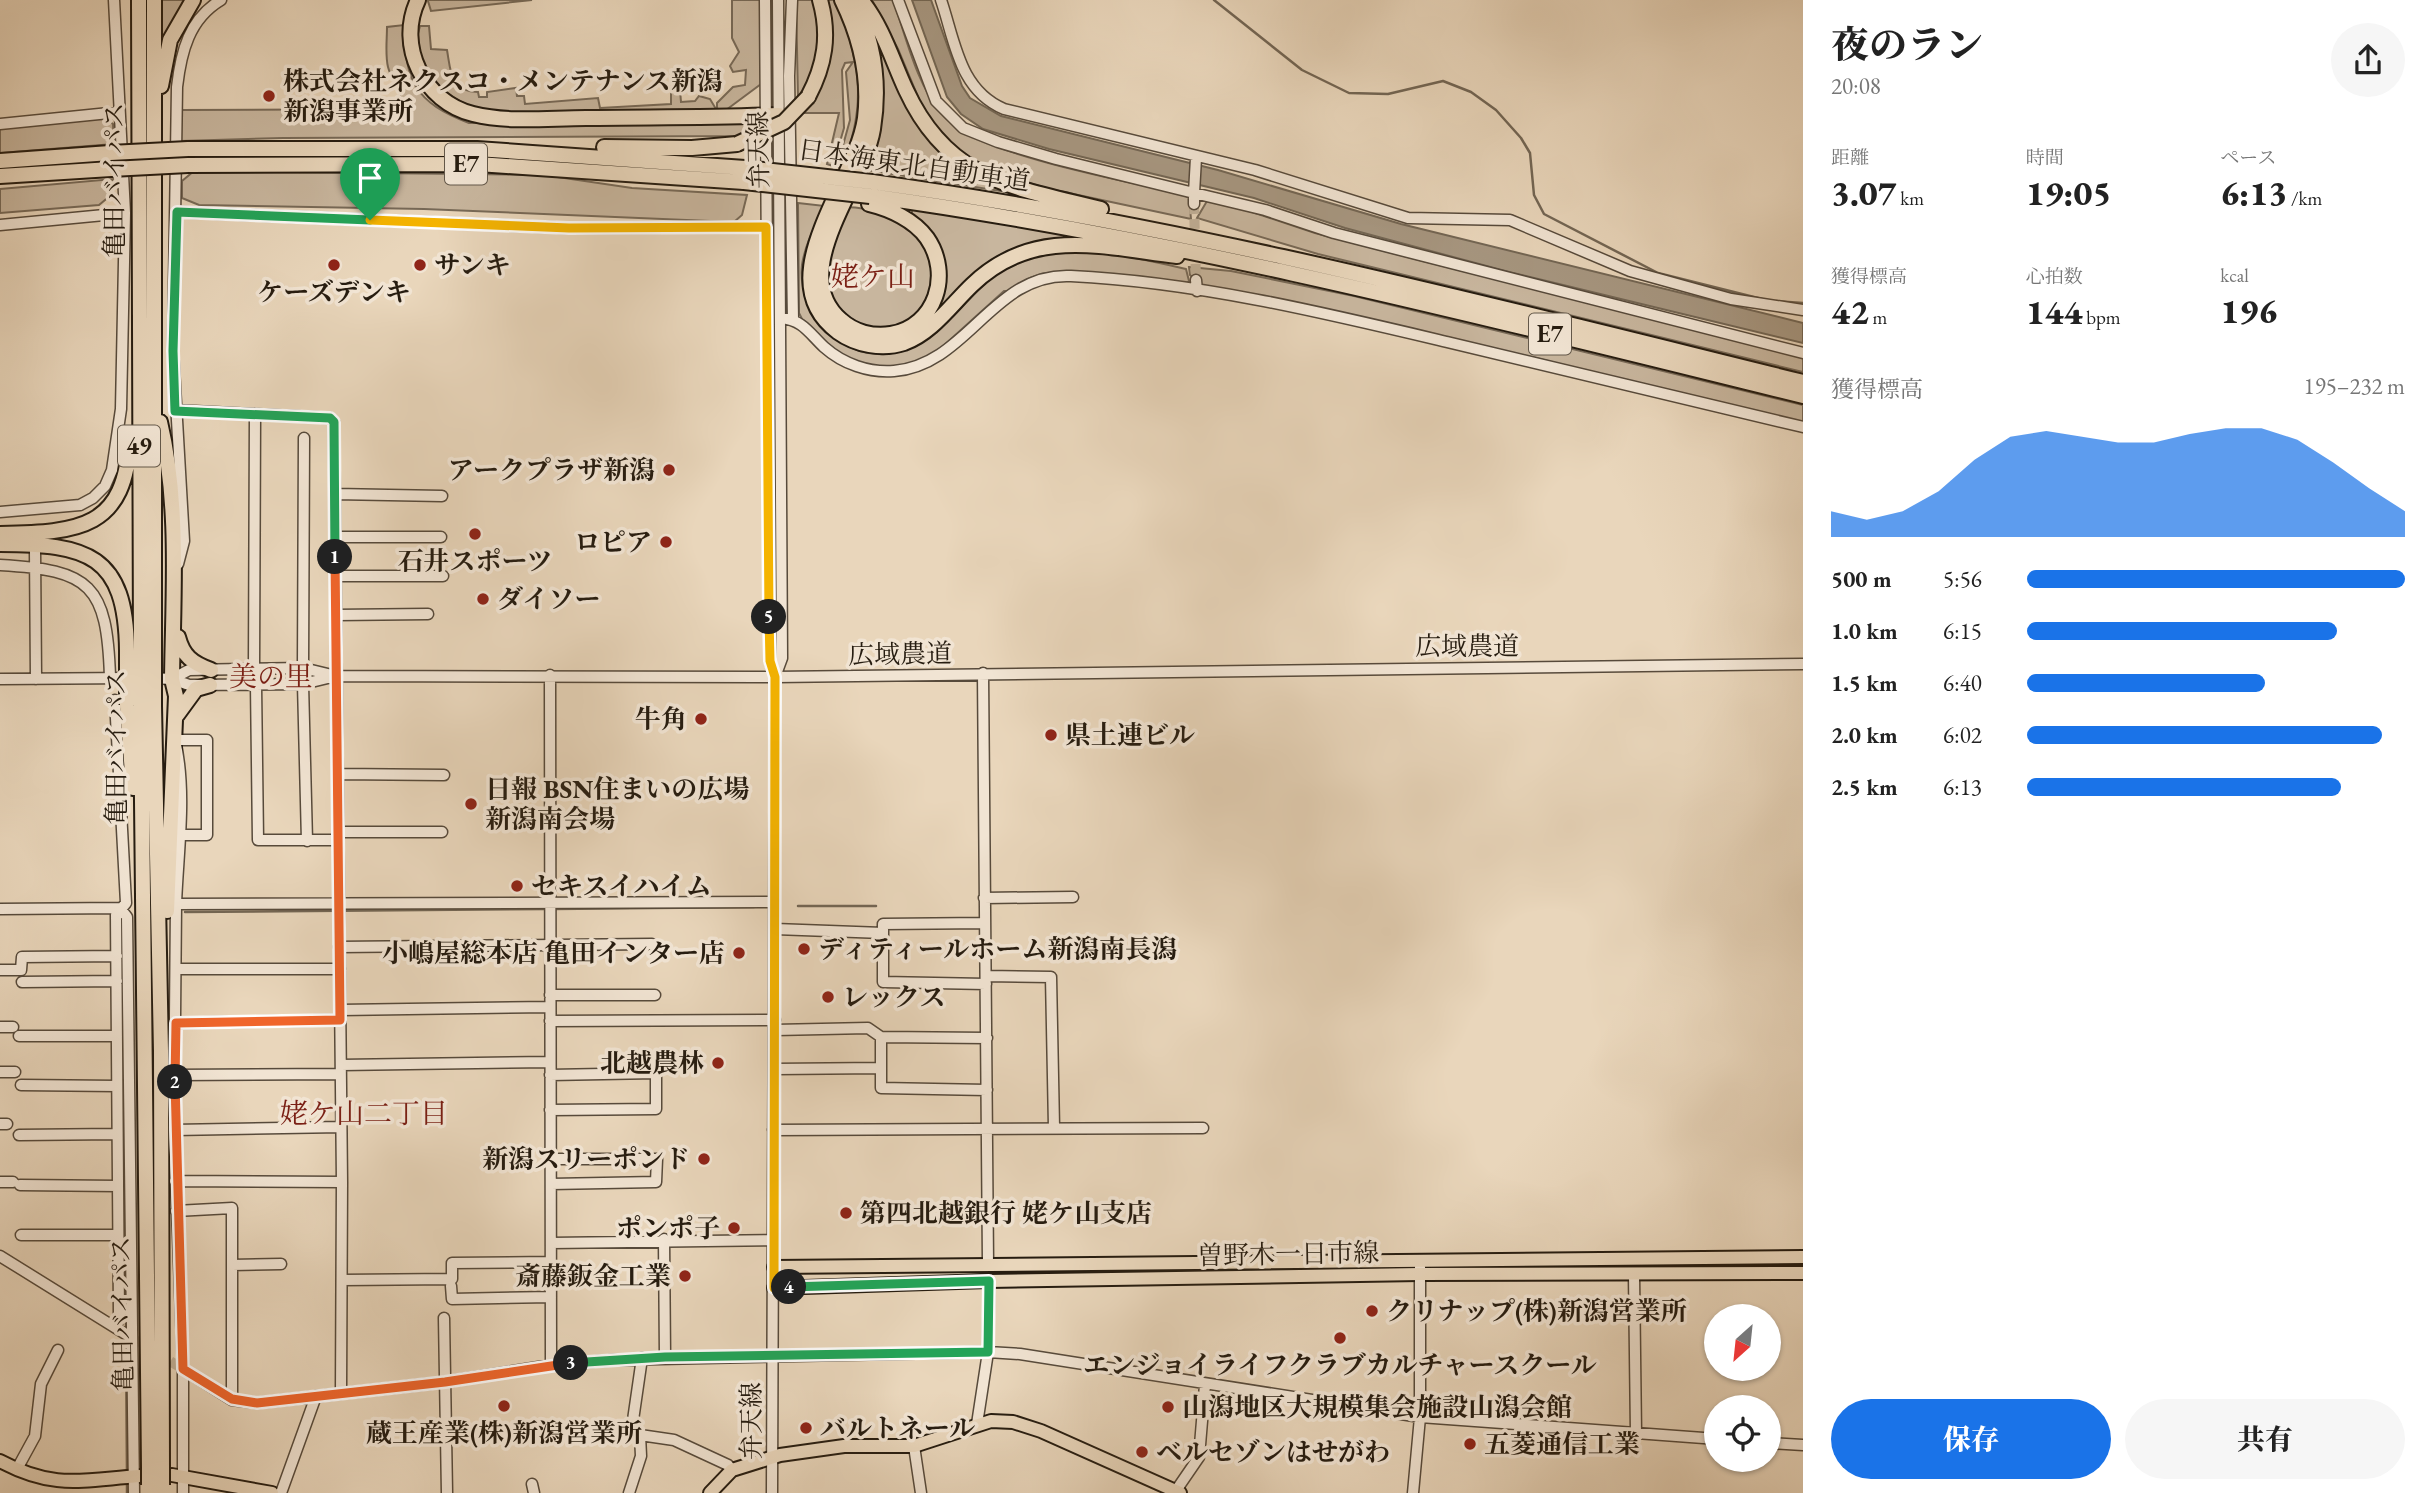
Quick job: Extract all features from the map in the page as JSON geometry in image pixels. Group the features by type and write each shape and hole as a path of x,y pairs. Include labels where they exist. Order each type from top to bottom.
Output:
{"highway":[{"path":"131,0 137,103"},
{"name":"亀田バイパス","path":"139,0 137,103 141,651"},
{"name":"亀田バイパス","path":"151,1479 141,859 134,704 141,651 155,400 154,0"},
{"path":"153,296 162,78 170,40 193,0"},
{"path":"418,0 410,28 418,68 434,92 472,114 515,118 772,115"},
{"path":"477,149 692,148 737,144 784,122 808,97 822,65 825,49 820,0"},
{"path":"842,0 861,49 866,83 865,115 854,160 818,236 810,270 811,292 820,311 843,335 875,346 904,343 932,325 986,272 1003,260 1039,247 1082,245 1301,267"},
{"path":"744,179 870,194 918,228 933,249 940,273 936,297 923,317 892,334 858,331 839,319 825,300 820,278 827,244 864,161 875,117 873,56 853,0"},
{"path":"861,0 887,43 923,124 943,148 978,173 1026,190 1241,242 1301,267"},
{"name":"日本海東北自動車道","path":"0,161 188,149 477,149 1096,217 1803,396"},
{"name":"E7","path":"0,176 188,165 387,162 744,179"},
{"name":"日本海東北自動車道","path":"1301,267 1803,382"},
{"path":"0,534 52,533 91,522 103,513 124,485 130,426 138,397"},
{"path":"155,400 167,453 173,582 172,679 176,696 166,921 159,978"},
{"path":"0,544 58,546 90,557 109,573 120,592 141,651 134,704"},
{"path":"173,619 182,653 195,664 211,670"},
{"path":"175,719 183,703 196,689 210,685"},
{"name":"亀田バイパス","path":"134,704 159,978 151,1479"}],"main road":[{"name":"曽野木一日市線","path":"774,1267 1803,1257"},
{"name":"曽野木一日市線","path":"774,1288 989,1281 1419,1274 1803,1273"},
{"path":"710,1493 719,1479 732,1470 772,1458 811,1449 914,1446 977,1424 1013,1422 1041,1431 1177,1492"},
{"path":"0,1461 17,1469 65,1483 151,1479 272,1493"}],"street":[{"path":"0,512 80,505 93,498 105,486 112,470 121,409 125,213 114,0"},
{"path":"173,582 184,541 173,351 177,212 176,120 180,62 192,29 201,16 221,0"},
{"name":"弁天線","path":"765,0 781,318 782,658 775,677"},
{"name":"弁天線","path":"772,1493 775,677 770,661 766,227 778,0"},
{"path":"792,0 789,76 793,319"},
{"path":"898,0 936,101 962,128 1056,159 1194,195 1265,210 1334,233 1803,353"},
{"path":"941,0 966,78 992,104 1196,158 1255,170 1408,218 1510,220 1605,262 1670,283 1770,307 1803,310"},
{"path":"0,124 120,112"},
{"path":"1194,195 1196,158"},
{"path":"177,212 569,228 766,227"},
{"path":"0,225 125,213"},
{"path":"781,318 793,319 846,362 868,369 895,371 920,365 938,356 1003,297 1041,278 1071,276 1197,285 1309,308 1803,427"},
{"path":"175,411 330,418 334,422 342,1182 341,1392"},
{"path":"254,669 255,414"},
{"path":"303,668 304,438"},
{"path":"335,494 442,496"},
{"path":"35,510 35,527"},
{"path":"335,537 441,537"},
{"path":"35,551 36,679"},
{"path":"0,565 58,570 87,585 101,610 109,639 110,677"},
{"path":"335,576 443,576"},
{"path":"336,615 428,614"},
{"name":"広域農道","path":"0,679 110,677 172,679 189,685 256,685 303,684 336,676 775,677 1803,664"},
{"path":"172,679 189,670 303,668 336,676"},
{"path":"983,673 988,1263"},
{"path":"550,675 551,1365"},
{"path":"303,684 307,841"},
{"path":"256,685 258,840 307,841 338,836 442,832"},
{"path":"134,704 117,743 125,903 116,915 119,1316 125,1334 151,1479"},
{"path":"134,1493 151,1479 183,1369 174,1130 177,904 179,835 181,769 175,740 207,740 207,835 179,835"},
{"path":"338,774 444,775"},
{"path":"984,898 1073,897"},
{"path":"177,904 338,909 773,902"},
{"path":"0,909 120,908"},
{"path":"120,908 127,917 125,1334"},
{"path":"985,923 883,924 883,982 1052,977 1054,1127"},
{"path":"775,929 883,933"},
{"path":"339,947 652,944"},
{"path":"0,971 21,970 22,957 117,956"},
{"path":"176,969 340,969"},
{"path":"22,982 117,981"},
{"path":"550,995 655,995"},
{"path":"176,1023 550,1007"},
{"path":"550,1021 868,1028 880,1037 987,1038"},
{"path":"0,1027 16,1032 117,1036"},
{"path":"880,1037 881,1088 987,1090"},
{"path":"175,1075 550,1062"},
{"path":"775,1069 881,1068"},
{"path":"0,1072 15,1072"},
{"path":"550,1075 656,1073 656,1109 551,1110"},
{"path":"21,1085 117,1086"},
{"path":"174,1130 341,1127"},
{"path":"773,1130 1203,1128"},
{"path":"19,1135 116,1134"},
{"path":"551,1159 657,1159 656,1182 551,1184"},
{"path":"175,1181 342,1182"},
{"path":"0,1182 118,1186"},
{"path":"176,1211 232,1208 232,1399"},
{"path":"21,1235 118,1235"},
{"path":"551,1243 664,1239 774,1240"},
{"path":"664,1239 665,1357"},
{"path":"0,1256 125,1334"},
{"path":"1413,1493 1420,1418 1420,1259"},
{"path":"342,1280 452,1279 452,1263 551,1262"},
{"path":"232,1265 281,1264"},
{"path":"1634,1275 1636,1434"},
{"path":"977,1424 988,1352 989,1281"},
{"path":"451,1286 452,1299 551,1297"},
{"path":"444,1318 447,1493"},
{"path":"17,1469 35,1436 41,1384 58,1350"},
{"path":"183,1369 232,1399 257,1403 445,1382 551,1365 642,1358 988,1352 1020,1354 1420,1418 1704,1439"},
{"path":"629,1493 642,1456 640,1436 632,1427 642,1358"},
{"path":"1177,1492 1199,1457 1206,1385"},
{"path":"281,1493 316,1396"},
{"path":"640,1436 674,1440 728,1465 732,1470"},
{"path":"1781,1444 1803,1445"},
{"path":"914,1446 921,1493"},
{"path":"151,1479 183,1493"}],"shaded area":[{"path":"160,0 187,0 171,24 160,48"},
{"path":"428,0 532,0 431,11 428,1"},
{"path":"732,0 760,0 761,84 722,113 717,108 717,103 733,87 745,85 746,70 733,72 730,66 739,52 732,38"},
{"path":"796,0 813,0 819,38 811,76 798,98"},
{"path":"825,0 834,0 840,9 853,50 858,88 855,126 842,167 837,167 850,120 846,72 853,62 845,63 842,70 844,128 833,166 827,164 839,113 803,113 820,87 829,60 832,30"},
{"path":"872,0 893,0 912,59 925,88 941,113 959,128 985,142 1017,154 1089,174 1182,194 1189,198 1191,219 1050,189 991,172 964,158 926,116 898,49"},
{"path":"912,0 931,0 962,86 970,98 1001,116 1218,170 1401,224 1803,323 1803,343 1509,272 1345,228 1254,198 1049,149 983,129 961,114 947,97"},
{"path":"404,25 407,61 417,87 436,107 469,123 745,121 746,133 740,136 181,141 181,110 403,109 388,67 386,47 387,27"},
{"path":"420,26 429,26 431,49 447,50 451,73 457,85 462,89 478,92 479,97 487,97 487,92 516,88 517,96 524,96 525,104 598,98 600,108 671,104 671,71 682,72 679,77 681,102 695,101 699,96 710,99 716,109 519,113 474,107 450,95 430,76 419,52"},
{"path":"881,40 910,111 930,142 966,171 1019,194 866,170 880,107 881,76 877,44"},
{"path":"106,119 113,124 114,144 0,153 0,126"},
{"path":"194,171 544,175 632,188 747,195 742,215 734,222 424,209 199,205 182,198 182,181"},
{"path":"113,179 111,195 99,205 0,213 0,189"},
{"path":"1207,201 1231,205 1315,233 1803,356 1803,372 1318,254 1197,218"},
{"path":"798,203 825,206 803,257 802,282 806,299 814,315 837,340 868,353 886,354 907,349 926,340 991,278 1008,265 1028,256 1046,252 1086,251 1128,257 1186,269 1189,281 1185,285 1098,273 1042,274 1004,291 931,357 914,364 869,371 844,359 804,323 799,313"},
{"path":"844,207 866,209 896,220 921,240 932,258 934,278 928,297 917,313 900,325 881,329 860,324 839,308 833,298 826,281 825,263"},
{"path":"912,209 1085,237 1038,244 1004,255 974,276 940,309 937,307 944,281 942,257 932,235 912,216"},
{"path":"1189,267 1231,271 1354,296 1803,405 1803,426 1536,358 1206,290 1190,275"}],"waterway":[{"path":"1214,0 1302,70 1349,93 1388,94 1443,81 1471,92 1496,110 1521,138 1530,153 1534,195 1544,214 1658,273 1762,299"},
{"path":"1776,301 1803,303"},
{"path":"798,906 876,906"},
{"path":"554,909 754,907"},
{"path":"185,912 547,909"},
{"path":"122,938 126,1330"},
{"path":"126,1337 127,1473"},
{"path":"127,1480 127,1493"}],"tunnel":[{"path":"1194,204 1196,280"},
{"path":"132,1338 183,1369"}],"place":[{"name":"株式会社ネクスコ・メンテナンス新潟 新潟事業所","path":"269,96"},
{"name":"ケーズデンキ","path":"334,265"},
{"name":"サンキ","path":"420,265"},
{"name":"アークプラザ新潟","path":"669,470"},
{"name":"石井スポーツ","path":"475,534"},
{"name":"ロピア","path":"666,542"},
{"name":"ダイソー","path":"483,599"},
{"name":"牛角","path":"701,719"},
{"name":"県土連ビル","path":"1051,735"},
{"name":"日報 BSN住まいの広場 新潟南会場","path":"471,804"},
{"name":"セキスイハイム","path":"517,886"},
{"name":"ディティールホーム新潟南長潟","path":"804,949"},
{"name":"小嶋屋総本店 亀田インター店","path":"739,953"},
{"name":"レックス","path":"828,997"},
{"name":"北越農林","path":"718,1063"},
{"name":"新潟スリーポンド","path":"704,1159"},
{"name":"第四北越銀行 姥ケ山支店","path":"846,1213"},
{"name":"ポンポ子","path":"734,1228"},
{"name":"斎藤鈑金工業","path":"685,1276"},
{"name":"クリナップ(株)新潟営業所","path":"1372,1311"},
{"name":"エンジョイライフクラブカルチャースクール","path":"1340,1338"},
{"name":"蔵王産業(株)新潟営業所","path":"504,1406"},
{"name":"山潟地区大規模集会施設山潟会館","path":"1168,1407"},
{"name":"バルトネール","path":"806,1428"},
{"name":"五菱通信工業","path":"1470,1444"},
{"name":"ベルセゾンはせがわ","path":"1142,1452"}],"district":[{"name":"姥ケ山","path":"873,276"},
{"name":"美の里","path":"271,676"},
{"name":"姥ケ山二丁目","path":"364,1113"}],"route":[{"path":"177,212 370,220 569,228 766,227 770,661 775,677 776,771 773,902 774,1288 989,1281 988,1352 614,1360 551,1365 445,1382 257,1403 232,1399 183,1369 175,1181 176,1023 340,1020 340,969 334,422 330,418 175,411 173,351 177,212"}]}
